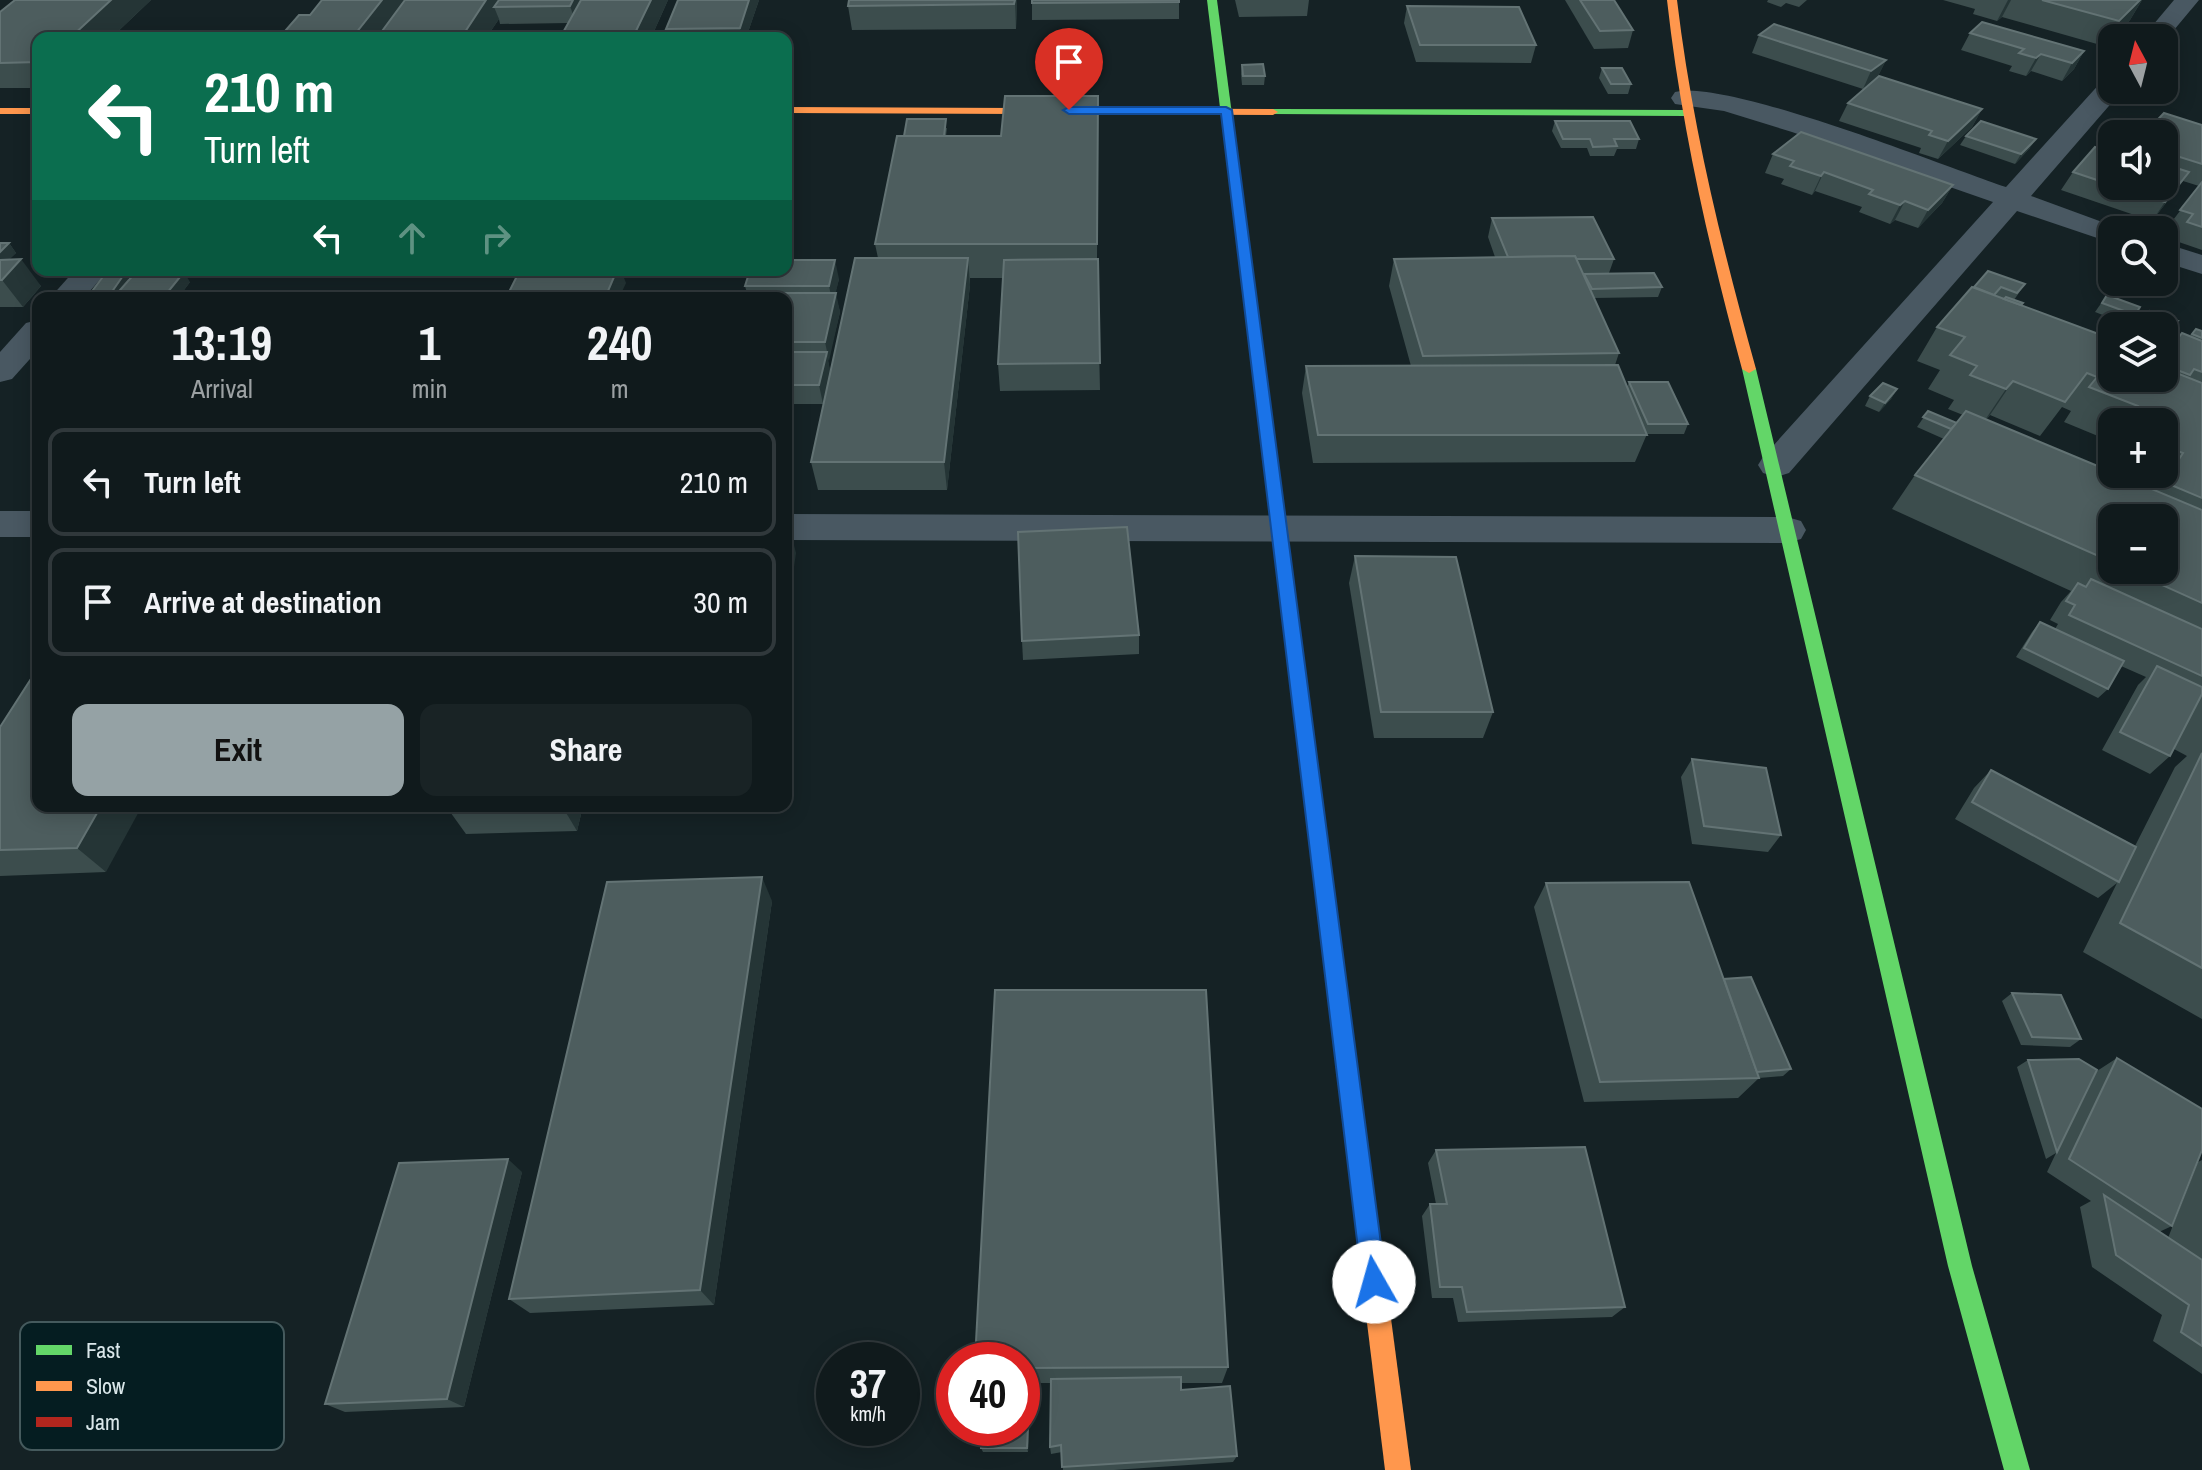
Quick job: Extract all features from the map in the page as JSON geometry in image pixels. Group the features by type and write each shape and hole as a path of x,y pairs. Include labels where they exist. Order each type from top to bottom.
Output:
{"street":[{"path":"1212,0 1398,1470"},
{"path":"1672,0 1685,106 1718,256 1776,465 1787,530 1960,1266 2027,1466"},
{"path":"2166,24 2187,0"},
{"path":"1776,465 2098,102"},
{"path":"792,110 1742,107 2098,229"},
{"path":"0,111 32,111"},
{"path":"2178,257 2202,265"},
{"path":"72,292 86,276"},
{"path":"0,372 32,337"},
{"path":"0,524 32,524"},
{"path":"792,527 1787,530"}],"building":[{"path":"15,0 111,0 76,32 32,32 32,62 0,63 0,12"},
{"path":"322,0 382,0 357,32 284,32 299,15 310,15"},
{"path":"405,0 486,0 465,32 381,32"},
{"path":"499,0 573,0 570,6 494,7"},
{"path":"581,0 651,0 635,32 563,32"},
{"path":"678,0 749,0 740,28 666,29"},
{"path":"849,0 1015,0 1014,4 848,6"},
{"path":"1032,0 1179,0 1179,2 1032,3"},
{"path":"1580,0 1614,0 1633,30 1600,31"},
{"path":"2042,0 2140,0 2119,21"},
{"path":"1407,6 1519,7 1536,45 1420,45"},
{"path":"1982,22 2084,51 2072,63 2041,54 2036,58 2019,53 2024,49 1970,33"},
{"path":"1774,24 1886,60 1871,71 1759,35"},
{"path":"1263,64 1265,76 1243,76 1242,65"},
{"path":"1602,68 1622,68 1631,84 1611,84"},
{"path":"1879,76 1982,109 1948,141 1929,135 1932,131 1848,103"},
{"path":"1005,96 1098,96 1097,244 875,244 897,136 1001,136"},
{"path":"2164,113 2202,125 2202,164 2178,156 2178,120 2157,120"},
{"path":"907,119 946,119 944,136 904,136"},
{"path":"1555,121 1630,121 1639,139 1614,139 1617,146 1593,147 1590,139 1563,139"},
{"path":"1981,121 2036,139 2021,154 1966,136"},
{"path":"1801,132 1953,185 1928,210 1905,201 1900,205 1869,194 1873,190 1824,172 1821,176 1790,166 1794,161 1773,154"},
{"path":"2095,147 2098,148 2098,180 2073,172"},
{"path":"2178,168 2189,172 2178,186"},
{"path":"2202,182 2202,227 2187,222 2193,214 2180,210"},
{"path":"1593,217 1614,259 1508,257 1492,218"},
{"path":"0,243 9,243 0,252"},
{"path":"1575,256 1619,353 1423,356 1394,259"},
{"path":"855,258 968,258 944,462 811,462"},
{"path":"21,259 2,280 0,280 0,260"},
{"path":"1098,259 1100,363 998,364 1004,260"},
{"path":"792,260 835,260 829,286 745,286 748,276 792,276"},
{"path":"1988,271 2025,284 2017,293 2001,287 1994,295 1974,287"},
{"path":"1654,273 1662,287 1592,289 1584,274"},
{"path":"104,276 123,276 112,292 92,292"},
{"path":"132,276 181,276 168,292 118,292"},
{"path":"517,276 614,276 608,292 509,292"},
{"path":"1972,287 2098,334 2098,390 2089,387 2097,377 2087,373 2065,402 2013,381 2006,389 1970,375 1977,366 1950,355 1965,337 1937,327"},
{"path":"792,293 836,293 825,342 792,342"},
{"path":"2110,296 2140,307 2137,312 2127,312 2102,303"},
{"path":"2006,297 2023,303 2004,299"},
{"path":"2196,329 2202,331 2202,338 2192,334"},
{"path":"2182,333 2202,341 2202,372 2194,369 2190,375 2178,370 2178,338"},
{"path":"792,352 827,352 819,385 792,385"},
{"path":"1618,365 1647,435 1318,435 1306,366"},
{"path":"2178,374 2202,383 2202,498 2178,488 2178,461 2183,453 2178,451 2178,408 2137,408 2138,406 2102,392 2178,392"},
{"path":"1629,382 1668,382 1688,424 1648,424"},
{"path":"1883,383 1897,389 1885,403 1870,396"},
{"path":"1928,411 1957,423 1951,429 1923,417"},
{"path":"1966,411 2098,466 2098,488 2149,488 2202,510 2202,603 2160,584 2178,584 2178,504 2098,504 2098,556 1915,475"},
{"path":"1127,527 1139,635 1022,641 1018,532"},
{"path":"1355,556 1456,557 1493,712 1381,712"},
{"path":"2091,579 2202,629 2202,676 2069,615 2075,605 2066,601 2078,583 2086,587"},
{"path":"2040,622 2124,661 2108,689 2024,648"},
{"path":"2157,666 2202,687 2202,694 2170,756 2120,732"},
{"path":"32,677 32,812 98,812 77,848 0,850 0,727"},
{"path":"2202,753 2202,968 2120,923"},
{"path":"1692,759 1766,768 1781,835 1704,826"},
{"path":"1991,770 2136,847 2119,882 1972,802"},
{"path":"762,877 700,1290 509,1299 607,882"},
{"path":"1689,882 1759,1078 1600,1082 1546,883"},
{"path":"1751,977 1791,1069 1757,1072 1724,979"},
{"path":"995,990 1206,990 1228,1367 1040,1368 1040,1342 976,1342"},
{"path":"2012,993 2061,995 2081,1039 2032,1037"},
{"path":"2117,1058 2202,1109 2202,1150 2172,1226 2069,1159"},
{"path":"2079,1059 2097,1070 2057,1152 2028,1060"},
{"path":"1585,1147 1625,1307 1467,1312 1462,1287 1440,1287 1430,1204 1447,1204 1436,1150"},
{"path":"508,1159 447,1399 325,1404 399,1163"},
{"path":"2104,1195 2202,1260 2202,1346 2181,1332 2189,1305 2116,1255"},
{"path":"1181,1377 1181,1390 1230,1386 1237,1456 1062,1467 1061,1445 1050,1447 1051,1379"},
{"path":"981,1446 1027,1446 1027,1448"}],"traffic: fast":[{"path":"1212,0 1311,785"},
{"path":"1273,112 1686,113"},
{"path":"1749,369 1960,1266 2017,1470"}],"traffic: slow":[{"path":"1672,0 1684,94 1702,186 1749,369"},
{"path":"792,110 1273,112"},
{"path":"0,111 32,111"},
{"path":"1346,1061 1398,1470"}],"traffic: jam":[{"path":"1311,785 1346,1061"}],"route":[{"path":"1069,110 1226,110 1374,1282"}]}
